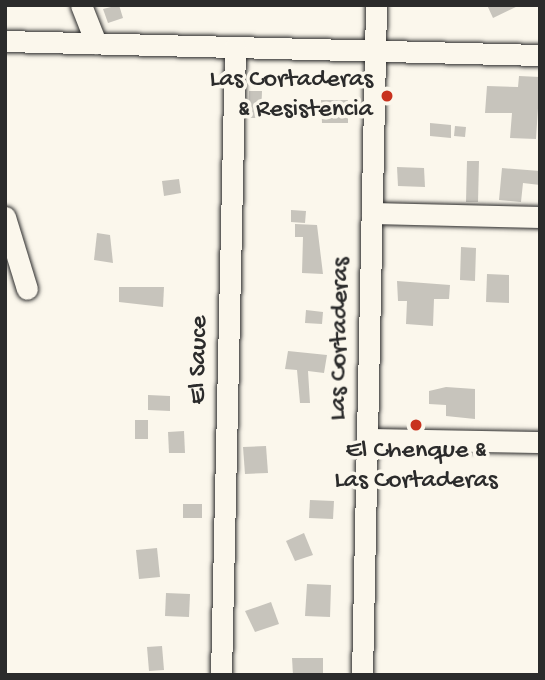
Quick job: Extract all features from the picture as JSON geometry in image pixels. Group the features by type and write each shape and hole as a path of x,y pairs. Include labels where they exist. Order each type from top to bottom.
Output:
{"street":[{"path":"81,5 96,43"},
{"name":"Las Cortaderas","path":"362,675 376,5"},
{"path":"5,41 540,55"},
{"name":"El Sauce","path":"221,675 235,47"},
{"path":"372,213 540,217"},
{"path":"5,217 27,289"},
{"path":"367,439 540,442"}],"building":[{"path":"119,5 123,18 108,23 103,9"},
{"path":"487,5 520,5 493,18"},
{"path":"519,76 540,77 536,139 510,138 512,113 485,113 487,86 518,87"},
{"path":"249,91 262,91 261,118 248,118"},
{"path":"321,100 348,100 348,123 322,123"},
{"path":"430,123 451,125 451,138 430,136"},
{"path":"455,126 466,127 465,137 454,136"},
{"path":"467,161 479,161 478,202 466,202"},
{"path":"397,167 424,168 425,187 398,186"},
{"path":"502,168 540,171 540,185 523,183 521,202 499,200"},
{"path":"179,179 181,193 164,196 162,181"},
{"path":"291,210 306,211 305,223 291,222"},
{"path":"295,224 317,225 323,274 302,273 303,237 295,237"},
{"path":"97,233 110,235 113,263 94,260"},
{"path":"461,247 476,248 475,281 460,280"},
{"path":"487,274 509,275 509,303 486,302"},
{"path":"397,281 450,285 449,299 434,299 433,326 406,324 407,301 398,301"},
{"path":"119,287 164,287 163,307 119,302"},
{"path":"306,310 323,312 322,324 305,323"},
{"path":"288,351 327,355 324,373 308,371 310,403 300,403 297,370 285,369"},
{"path":"446,387 475,389 475,419 446,416 446,405 429,404 429,391"},
{"path":"148,395 170,396 170,411 148,410"},
{"path":"135,420 148,420 148,439 135,439"},
{"path":"184,431 185,453 169,453 168,432"},
{"path":"266,446 268,473 245,474 243,447"},
{"path":"310,500 334,501 333,519 309,518"},
{"path":"183,504 202,504 202,518 183,518"},
{"path":"304,533 313,555 295,561 286,541"},
{"path":"157,548 160,577 139,579 136,550"},
{"path":"307,584 331,585 330,617 305,616"},
{"path":"166,593 190,594 189,617 165,616"},
{"path":"271,602 279,624 255,632 245,611"},
{"path":"162,646 164,670 149,671 147,647"},
{"path":"292,658 323,658 323,675 293,675"}],"place":[{"name":"Las Cortaderas & Resistencia","path":"387,96"},
{"name":"El Chenque & Las Cortaderas","path":"416,425"}]}
